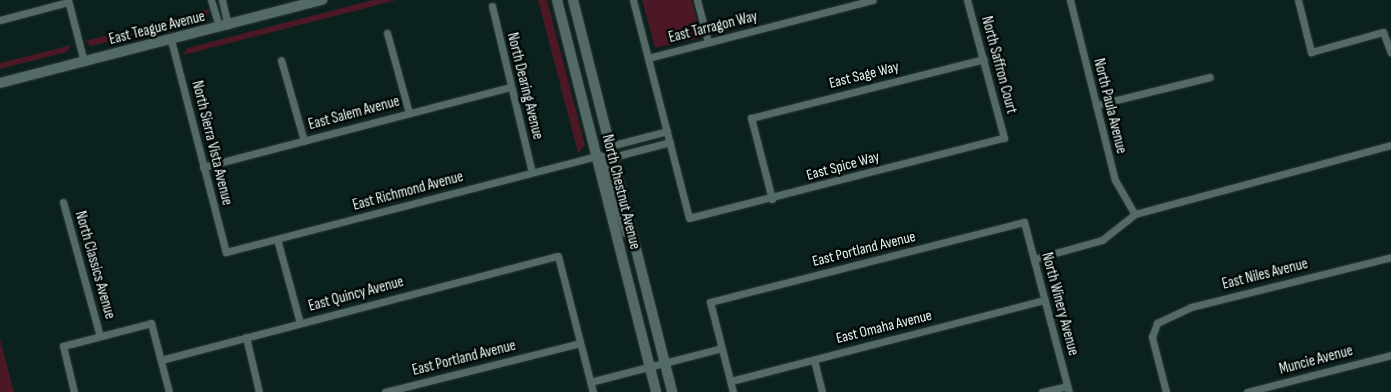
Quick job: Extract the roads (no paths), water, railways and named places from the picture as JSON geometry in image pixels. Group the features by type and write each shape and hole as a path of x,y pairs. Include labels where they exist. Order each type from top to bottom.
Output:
{"main road":[{"name":"East Teague Avenue","path":"0,83 322,0"},
{"name":"North Chestnut Avenue","path":"557,0 656,392"},
{"name":"North Chestnut Avenue","path":"573,0 672,392"},
{"path":"597,156 605,159 619,216 639,259"}],"street":[{"path":"211,0 224,26"},
{"path":"222,0 224,26"},
{"path":"613,157 670,142 633,0"},
{"path":"697,0 708,42"},
{"name":"East Tarragon Way","path":"648,58 857,2 873,0"},
{"name":"North Saffron Court","path":"967,0 1004,138"},
{"name":"North Paula Avenue","path":"1070,0 1115,180 1135,214"},
{"path":"1298,0 1311,52 1384,32 1391,53"},
{"path":"0,20 68,1 84,62"},
{"name":"North Dearing Avenue","path":"492,6 532,172"},
{"path":"387,33 409,113"},
{"name":"North Sierra Vista Avenue","path":"171,40 226,252"},
{"name":"East Sage Way","path":"772,198 751,118 984,59"},
{"path":"281,60 304,140"},
{"path":"1096,105 1210,77"},
{"name":"East Salem Avenue","path":"203,166 512,87"},
{"path":"610,146 667,131"},
{"name":"East Spice Way","path":"670,142 689,218 1004,138"},
{"path":"634,140 636,151"},
{"path":"1034,259 1102,240 1135,214 1391,145"},
{"name":"East Richmond Avenue","path":"226,252 597,156"},
{"name":"North Classics Avenue","path":"63,202 100,336"},
{"name":"North Winery Avenue","path":"1024,222 1068,389"},
{"name":"East Portland Avenue","path":"722,348 710,302 1024,222"},
{"path":"277,239 300,323"},
{"name":"East Quincy Avenue","path":"161,360 558,256 580,343"},
{"name":"East Niles Avenue","path":"1166,392 1152,329 1191,307 1391,257"},
{"name":"East Omaha Avenue","path":"730,381 1045,300"},
{"path":"74,392 63,346 151,323 169,392"},
{"path":"246,337 260,392"},
{"path":"580,343 593,392"},
{"name":"East Portland Avenue","path":"384,392 580,343"},
{"path":"590,382 722,348 733,392"},
{"name":"Muncie Avenue","path":"1247,392 1391,355"},
{"path":"814,360 822,392"},
{"path":"1042,392 1068,389"}]}
